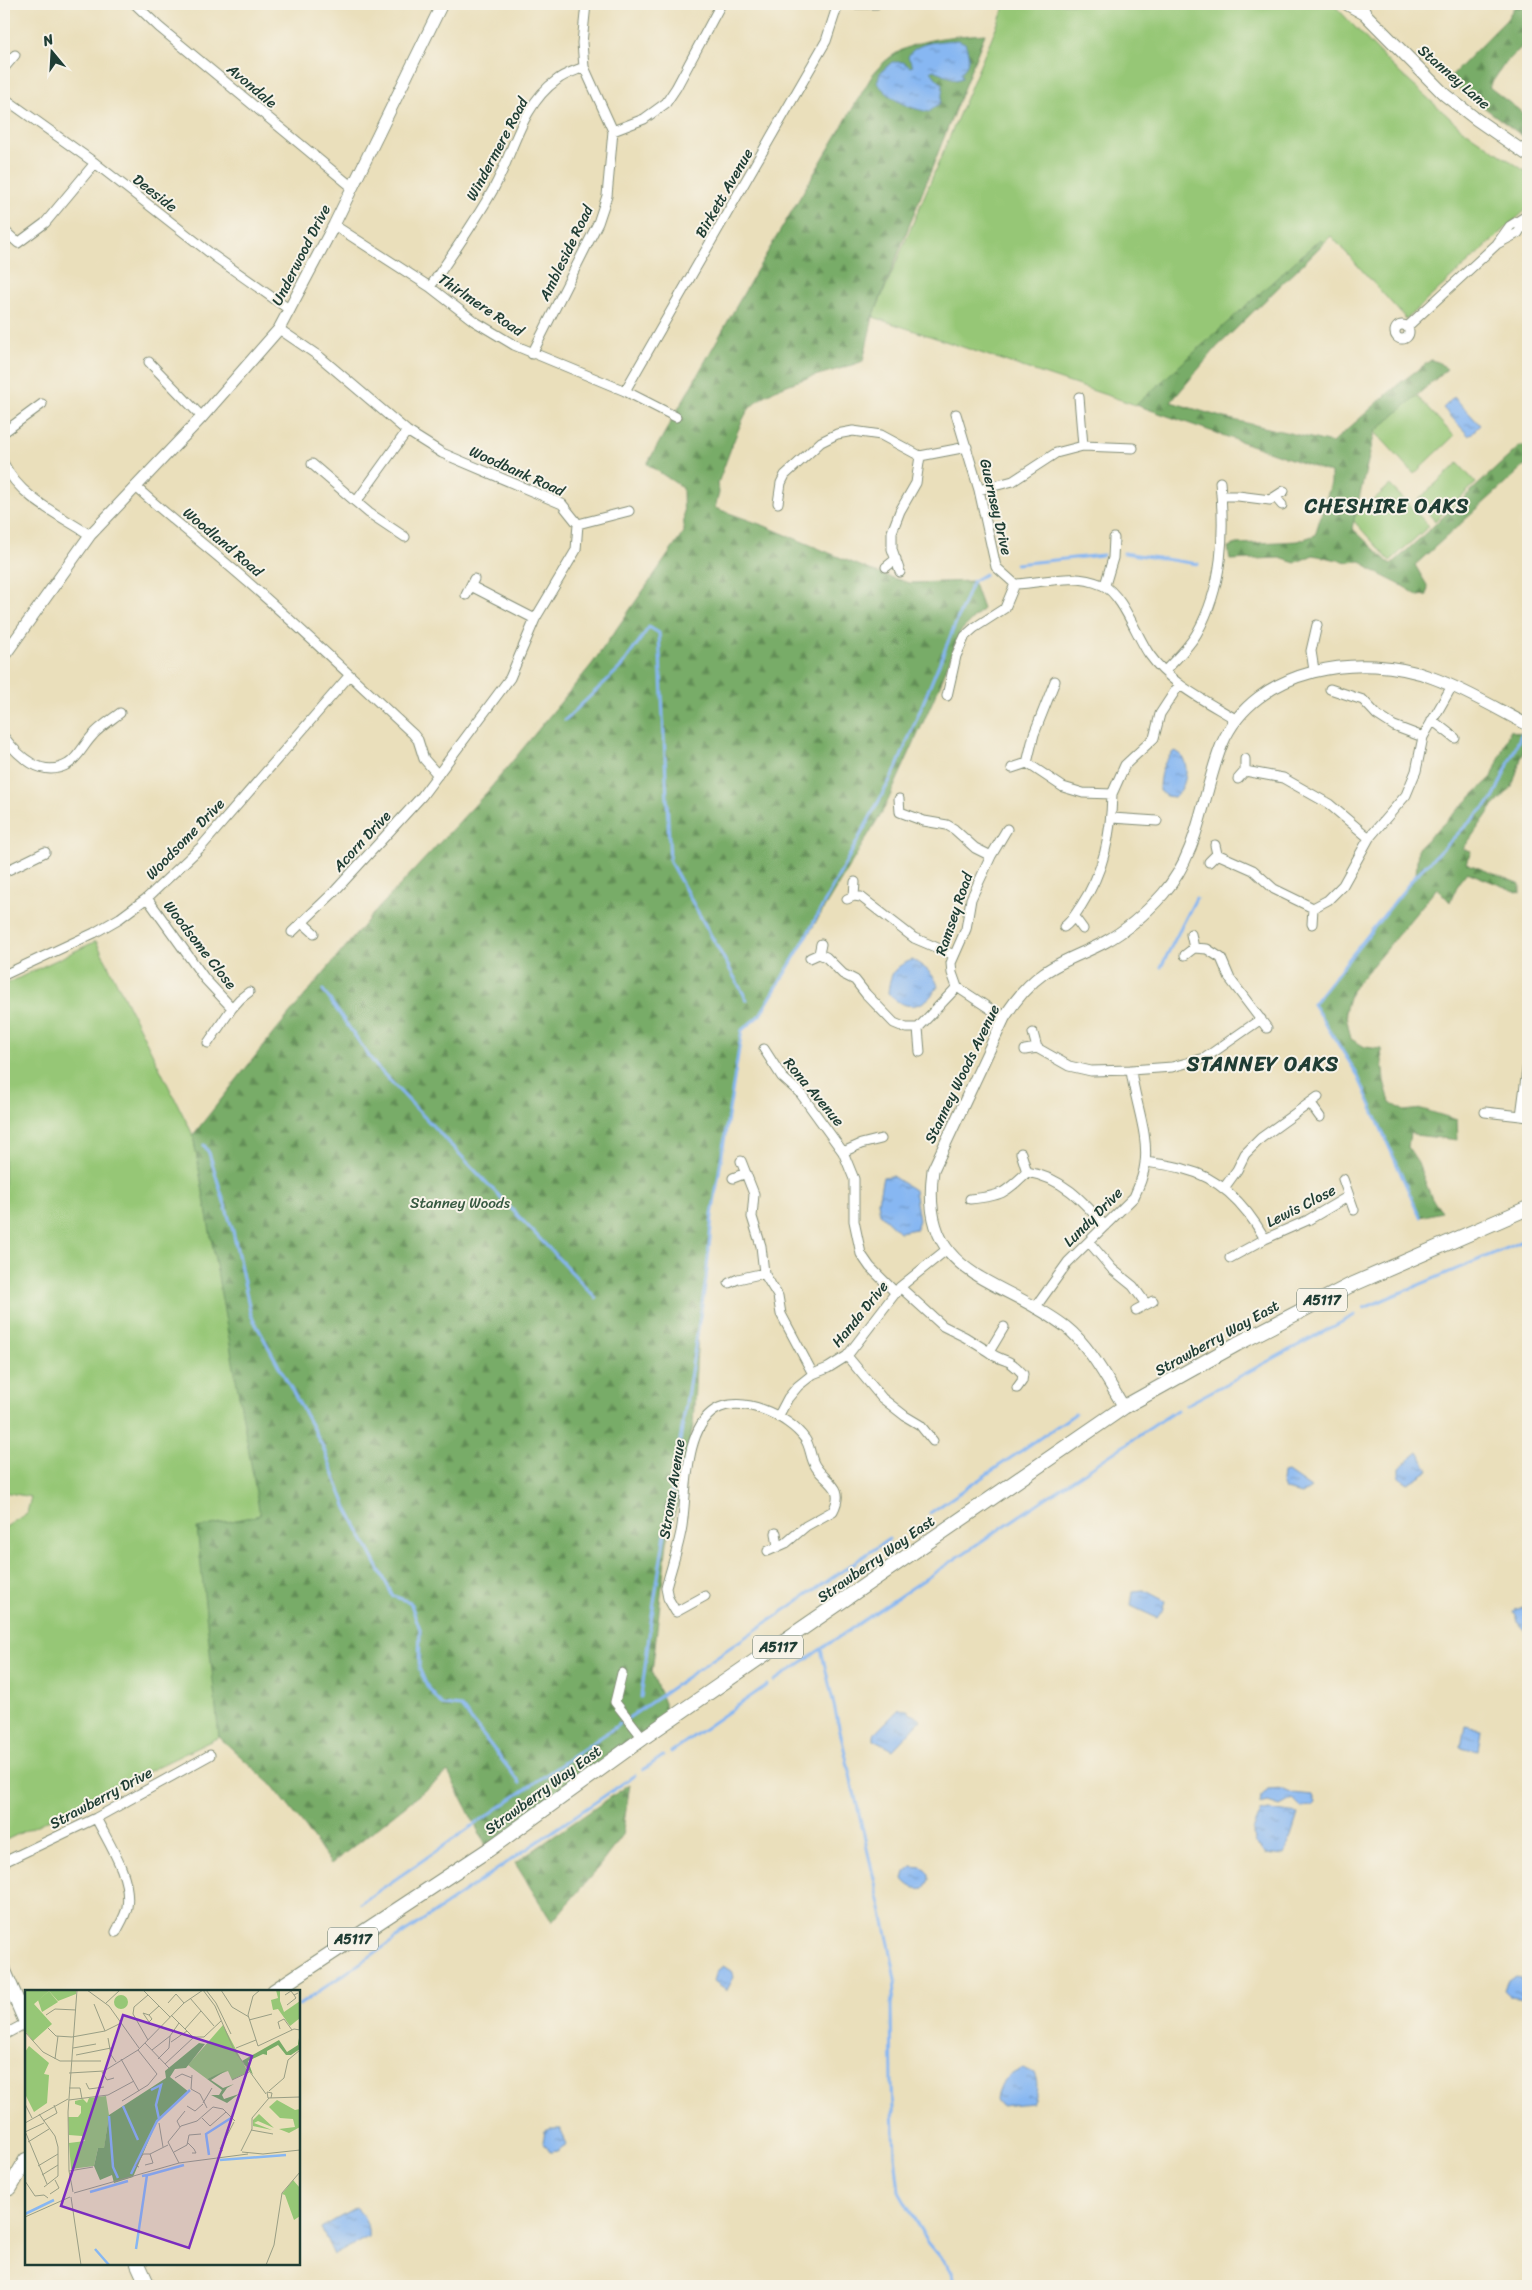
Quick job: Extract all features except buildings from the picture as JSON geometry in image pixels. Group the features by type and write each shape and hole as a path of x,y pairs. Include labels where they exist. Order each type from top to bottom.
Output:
{"main road":[{"name":"Stanney Lane","path":"1348,4 1363,9 1445,95 1528,155"},
{"name":"Strawberry Way East","path":"276,1990 488,1850 643,1738 1124,1407 1237,1344 1349,1286 1528,1208"},
{"path":"4,1971 25,2021"},
{"path":"7,2191 25,2162"},
{"path":"7,2191 25,2178"},
{"path":"138,2265 148,2286"}],"street":[{"name":"Avondale","path":"135,4 159,27 352,187"},
{"name":"Underwood Drive","path":"136,487 202,417 279,329 334,225 442,4"},
{"path":"584,67 582,43 586,4"},
{"path":"613,131 644,119 666,103 721,4"},
{"name":"Birkett Avenue","path":"625,391 826,41 838,4"},
{"path":"850,4 876,4"},
{"path":"4,68 15,55"},
{"name":"Ambleside Road","path":"532,354 603,210 610,176 613,131 584,67"},
{"name":"Windermere Road","path":"430,287 459,245 495,186 528,113 541,94 557,80 584,67"},
{"name":"Deeside","path":"4,100 95,164 214,256 290,310"},
{"path":"7,233 15,247 45,223 95,164"},
{"path":"1407,327 1497,244 1518,233 1528,215"},
{"name":"Thirlmere Road","path":"334,225 430,287 474,321 532,354 625,391 676,417"},
{"name":"Woodbank Road","path":"279,329 320,357 407,431 442,453 562,504 578,524"},
{"path":"149,362 202,417"},
{"path":"1079,396 1083,446"},
{"path":"4,432 42,404"},
{"name":"Guernsey Drive","path":"956,414 979,490 996,567 1015,584"},
{"path":"356,502 407,431"},
{"path":"778,503 780,482 785,474 821,442 837,434 853,431 881,435 920,456 967,447"},
{"path":"979,490 1012,481 1051,456 1083,446 1133,448"},
{"path":"900,572 892,549 892,532 902,506 916,483 920,456"},
{"path":"4,464 9,474 29,496 90,535"},
{"path":"312,464 369,513 405,537"},
{"path":"1165,671 1197,634 1215,590 1221,561 1220,482"},
{"path":"4,656 90,535 136,487"},
{"name":"Woodland Road","path":"136,487 172,520 190,531 245,579 414,734 424,759 438,774"},
{"path":"1221,496 1238,496 1260,500 1276,498 1284,491"},
{"path":"1276,498 1282,506"},
{"path":"438,774 510,678 535,619 574,555 578,541 578,524 629,511"},
{"path":"1105,585 1113,558 1114,538"},
{"path":"886,567 896,559"},
{"path":"947,696 956,656 965,636 1005,608 1015,584 1070,577 1105,585 1124,609 1149,654 1165,671 1179,685 1237,720"},
{"path":"466,595 472,582 535,619"},
{"path":"1314,670 1311,651 1317,626"},
{"name":"Stanney Woods Avenue","path":"1124,1407 1086,1349 1066,1327 973,1273 946,1250 938,1234 932,1213 930,1194 933,1170 1004,1018 1016,1000 1043,974 1126,930 1164,893 1185,862 1223,742 1237,720 1268,692 1288,680 1314,670 1348,666 1407,670 1432,677 1528,724"},
{"name":"Woodsome Drive","path":"4,975 94,933 120,918 147,898 200,847 349,676"},
{"path":"1027,763 1034,734 1055,680"},
{"path":"1064,927 1074,918 1090,892 1104,861 1112,818 1112,794 1124,765 1154,738 1160,714 1179,685"},
{"path":"1313,908 1328,900 1343,885 1369,838 1406,794 1416,772 1423,737 1452,686"},
{"path":"1330,689 1363,700 1377,714 1394,726 1423,737"},
{"path":"4,737 16,754 34,765 50,769 68,764 81,752 92,735 120,713"},
{"path":"1432,720 1455,738"},
{"path":"1238,779 1245,772 1245,759"},
{"path":"1027,763 1063,788 1084,793 1112,794"},
{"path":"1012,768 1027,763"},
{"path":"1245,772 1283,778 1329,804 1369,838"},
{"name":"Acorn Drive","path":"292,932 333,893 397,824 422,796 438,774"},
{"path":"899,799 896,814 947,825 975,848 991,856"},
{"path":"1112,818 1157,821"},
{"name":"Ramsey Road","path":"957,987 951,963 966,929 971,899 991,856 1007,829"},
{"path":"1215,845 1217,854"},
{"path":"4,872 44,852"},
{"path":"1217,854 1253,870 1274,889 1313,908"},
{"path":"1209,862 1217,854"},
{"path":"855,882 851,898 872,904 914,938 954,955"},
{"name":"Woodsome Close","path":"147,898 205,979 232,1008"},
{"path":"1312,924 1313,908"},
{"path":"1074,918 1083,930"},
{"path":"302,922 314,933"},
{"path":"1191,934 1194,948"},
{"path":"821,944 815,956 826,957 843,974 855,980 894,1023 906,1028 918,1028 957,987 1004,1018"},
{"path":"1185,955 1194,948 1207,950 1221,958 1230,980 1267,1028"},
{"name":"Woodsome Close","path":"208,1043 240,998 249,992"},
{"path":"1025,1050 1037,1048 1058,1062 1101,1072 1172,1066 1205,1058 1261,1019"},
{"path":"918,1028 920,1052"},
{"path":"1034,1033 1037,1048"},
{"name":"Rona Avenue","path":"764,1049 782,1077 801,1094 843,1152 854,1179 854,1221 861,1254 870,1267 943,1326 965,1337 998,1359 1006,1360 1028,1374 1017,1388"},
{"path":"1485,1112 1525,1116 1528,1062"},
{"name":"Lundy Drive","path":"1035,1308 1068,1262 1134,1197 1145,1162 1143,1129 1134,1095 1131,1070"},
{"path":"1224,1188 1237,1170 1245,1154 1261,1138 1318,1097"},
{"path":"1310,1103 1320,1117"},
{"path":"843,1152 860,1144 881,1139"},
{"path":"1021,1153 1027,1172"},
{"path":"741,1161 754,1194 752,1217 762,1246 764,1273 778,1296 781,1314 813,1374"},
{"path":"1145,1162 1185,1169 1203,1176 1224,1188 1236,1198 1254,1220 1264,1239"},
{"path":"970,1199 988,1198 1005,1193 1027,1172"},
{"path":"1027,1172 1042,1174 1062,1184 1083,1201 1105,1226"},
{"path":"733,1178 746,1173"},
{"path":"1343,1179 1354,1210"},
{"name":"Lewis Close","path":"1230,1258 1264,1239 1308,1220 1349,1196"},
{"path":"1089,1242 1112,1269 1150,1302 1136,1310"},
{"name":"Handa Drive","path":"778,1417 788,1398 813,1374 828,1368 847,1356 898,1290 946,1250"},
{"path":"730,1283 738,1278 764,1273"},
{"path":"989,1352 1004,1327"},
{"path":"847,1356 882,1398 920,1425 933,1441"},
{"name":"Stroma Avenue","path":"705,1596 676,1612 668,1598 666,1588 682,1527 685,1493 695,1433 702,1420 725,1405 738,1403 752,1405 778,1417"},
{"path":"768,1551 794,1538 806,1526 833,1511 837,1498 830,1480 815,1467 805,1439 778,1417"},
{"path":"776,1533 778,1547"},
{"path":"622,1673 615,1702 643,1738"},
{"name":"Strawberry Drive","path":"4,1862 96,1818 210,1755"},
{"path":"96,1818 118,1864 128,1896 127,1909 116,1932"},
{"path":"4,2035 25,2024"}],"green space":[{"path":"1006,4 1333,4 1392,66 1461,128 1528,173 1528,208 1406,319 1331,236 1217,347 1136,405 873,317"},
{"path":"1516,4 1528,4 1528,41 1505,63 1489,87 1528,117 1528,140 1447,80 1507,19"},
{"name":"Stanney Woods","path":"985,34 873,317 863,361 788,385 774,391 750,408 742,421 718,483 719,493 715,508 765,526 877,573 909,583 973,581 983,609 960,632 940,685 885,807 760,1015 742,1030 712,1216 706,1279 698,1330 693,1425 680,1494 667,1542 652,1673 671,1721 488,1850 448,1772 331,1864 306,1828 271,1784 219,1737 197,1528 260,1515 193,1135 272,1035 373,914 488,791 592,664 684,532 683,488 647,464 754,275 873,74 884,62 910,46 939,38"},
{"path":"1320,239 1324,243 1217,347 1171,402 1221,417 1332,443 1401,382 1431,360 1438,362 1447,369 1375,432 1352,528 1391,565 1520,446 1528,446 1528,463 1415,565 1428,587 1427,595 1418,596 1367,567 1361,561 1348,562 1313,555 1295,563 1280,558 1230,560 1228,547 1237,544 1298,541 1315,535 1331,483 1331,473 1136,405"},
{"path":"1416,395 1454,436 1414,474 1375,432"},
{"path":"1458,463 1476,483 1435,521 1417,501"},
{"path":"1390,485 1429,526 1390,561 1352,519"},
{"path":"1510,730 1528,736 1512,787 1491,809 1463,849 1471,851 1466,863 1520,884 1520,893 1467,872 1459,882 1450,902 1437,888 1351,991 1345,1011 1351,1039 1365,1047 1381,1049 1384,1081 1390,1102 1404,1111 1422,1109 1457,1120 1458,1140 1410,1133 1408,1147 1417,1161 1432,1199 1442,1212 1420,1217 1357,1074 1313,1004 1416,875 1418,848 1492,777"},
{"path":"96,941 193,1135 261,1516 208,1622 219,1737 4,1841 4,1528 27,1513 31,1497 4,1492 4,985"},
{"path":"630,1784 622,1836 552,1922 515,1863"}],"water":[{"path":"958,40 965,43 968,52 968,62 961,73 962,78 956,80 934,70 931,71 941,84 943,90 940,103 929,112 900,102 877,83 880,73 892,62 903,62 910,67 913,66 908,57 917,48 930,43"},
{"path":"1454,397 1480,425 1469,436 1443,408"},
{"path":"1174,751 1184,760 1186,774 1179,793 1174,797 1166,796 1159,791 1162,770"},
{"path":"912,960 928,971 938,986 928,999 915,1005 908,1005 901,1003 888,993 891,976 901,965"},
{"path":"892,1176 914,1190 919,1220 916,1229 899,1232 880,1214 878,1201 883,1177"},
{"path":"1418,1452 1429,1470 1408,1483 1399,1477 1399,1468"},
{"path":"1288,1472 1311,1488 1302,1494 1285,1490 1282,1482 1283,1473"},
{"path":"1144,1590 1165,1601 1162,1611 1157,1618 1131,1606 1133,1591"},
{"path":"1528,1605 1528,1629 1525,1631 1517,1622 1513,1611"},
{"path":"899,1709 907,1710 921,1720 893,1750 874,1740 874,1734"},
{"path":"1465,1726 1481,1729 1478,1751 1461,1747"},
{"path":"1283,1789 1292,1793 1312,1795 1315,1804 1312,1807 1302,1808 1293,1799 1280,1806 1268,1802 1261,1804 1262,1795 1269,1790"},
{"path":"1269,1810 1298,1814 1285,1855 1265,1853 1254,1842 1253,1831 1261,1812"},
{"path":"912,1866 922,1867 929,1874 929,1880 924,1888 912,1887 903,1879 905,1872"},
{"path":"723,1966 731,1971 734,1977 727,1990 714,1981 717,1971"},
{"path":"1515,1976 1528,1979 1528,1998 1509,1996 1504,1991 1507,1982"},
{"path":"1024,2068 1034,2073 1037,2084 1032,2103 1001,2106 996,2100 1002,2084 1009,2076"},
{"path":"560,2129 567,2144 557,2151 550,2152 543,2142 545,2131"},
{"path":"356,2208 366,2221 368,2237 334,2255 321,2228"}],"waterway":[{"path":"1124,553 1198,564"},
{"path":"1016,564 1103,555"},
{"path":"641,1697 651,1621 706,1279 712,1216 742,1030 760,1015 801,946 896,769 973,581 985,574"},
{"path":"565,720 622,666 649,627 659,633 670,862 747,1000"},
{"path":"1420,1217 1357,1074 1313,1004 1416,875 1493,799 1521,735"},
{"path":"1161,967 1196,898"},
{"path":"323,990 376,1066 596,1298"},
{"path":"204,1145 209,1153 233,1231 251,1315 323,1447 347,1508 393,1596 410,1602 420,1629 419,1668 427,1686 442,1705 461,1707 520,1783"},
{"path":"1364,1308 1528,1239"},
{"path":"1186,1405 1355,1315"},
{"path":"821,1649 1177,1410"},
{"path":"930,1513 1075,1414"},
{"path":"678,1683 889,1539"},
{"path":"774,1681 821,1649 896,1980 891,2004 892,2085 895,2155 899,2192 927,2241 952,2271 954,2286"},
{"path":"361,1903 679,1683"},
{"path":"671,1752 767,1685"},
{"path":"643,1770 663,1756"},
{"path":"300,2004 635,1775"}],"district":[{"name":"CHESHIRE OAKS","path":"1387,506"},
{"name":"STANNEY OAKS","path":"1263,1064"}]}
